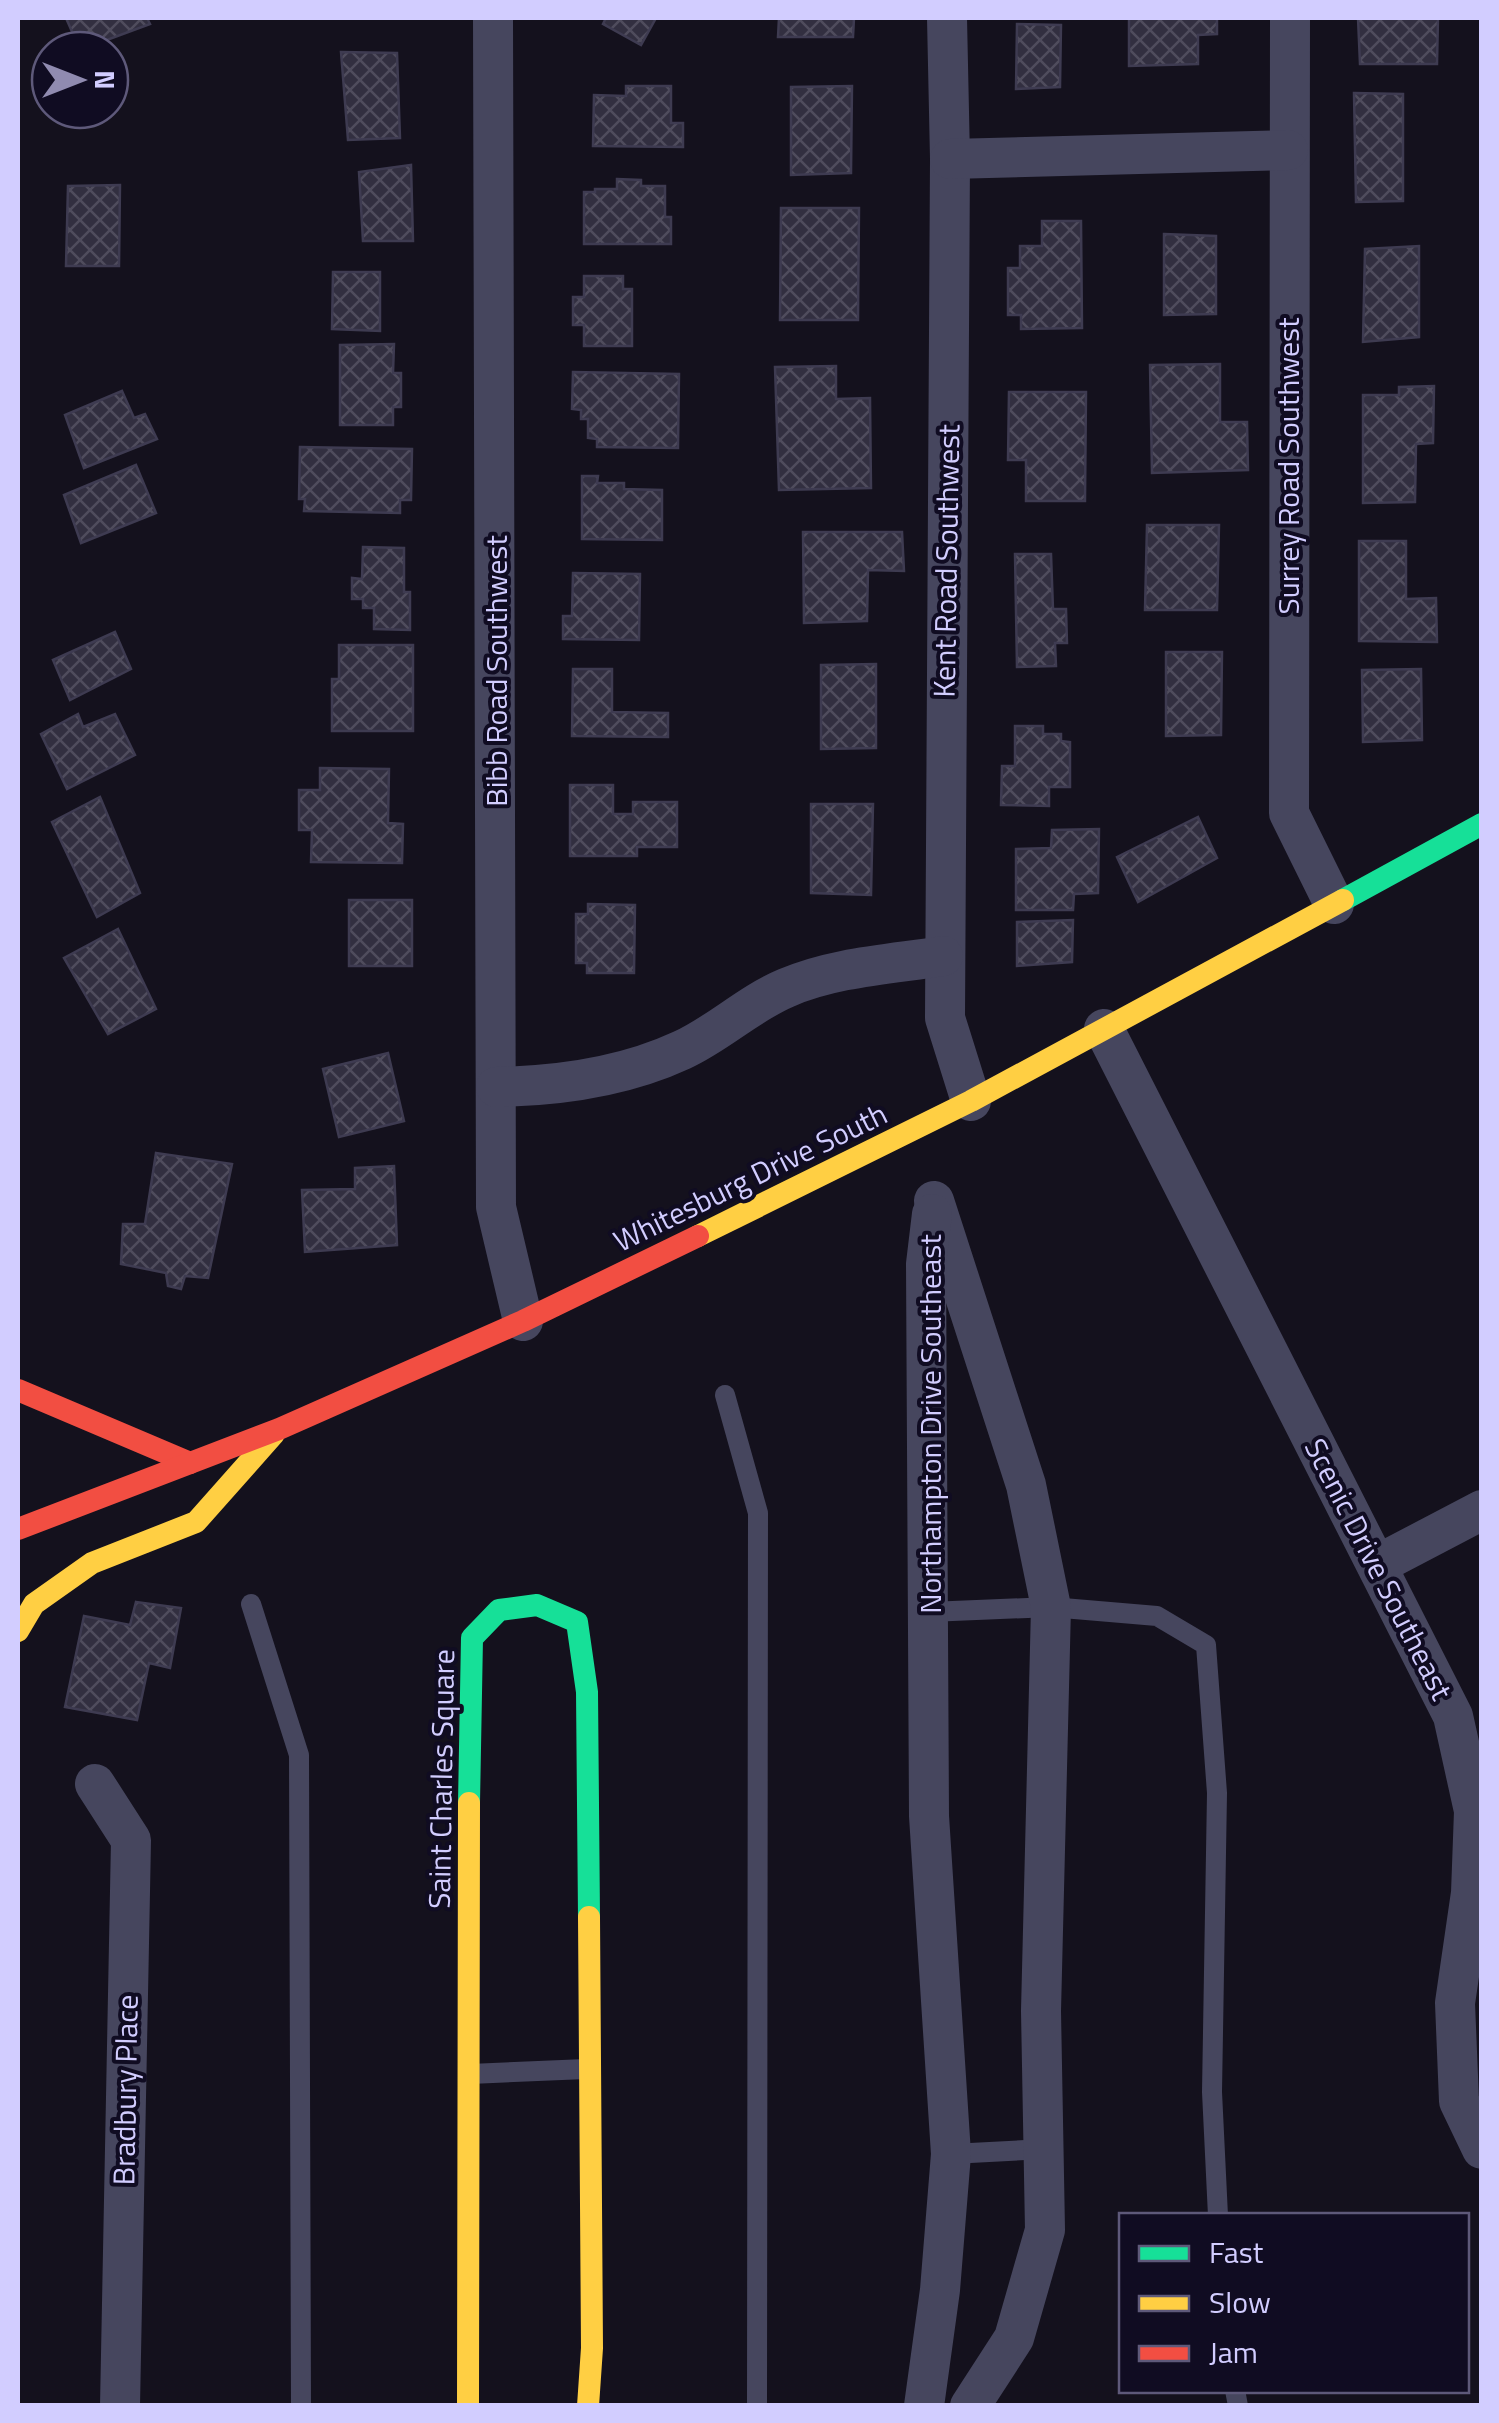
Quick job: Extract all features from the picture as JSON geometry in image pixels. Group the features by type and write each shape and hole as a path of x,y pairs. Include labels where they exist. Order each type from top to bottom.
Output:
{"main road":[{"name":"Whitesburg Drive South","path":"18,1528 278,1429 523,1320 972,1101 1482,824"},
{"path":"18,1390 190,1463"},
{"path":"18,1631 34,1604 92,1562 196,1522 278,1429"},
{"name":"Saint Charles Square","path":"468,2406 468,1707 472,1638 499,1610 537,1606 577,1622 586,1692 592,2348 588,2406"}],"street":[{"name":"Bibb Road Southwest","path":"493,18 496,1207 523,1320"},
{"name":"Kent Road Southwest","path":"947,18 950,159 944,1018 972,1101"},
{"name":"Surrey Road Southwest","path":"1290,18 1289,813 1334,904"},
{"path":"950,159 1288,150"},
{"path":"496,1087 530,1086 630,1070 684,1050 753,1003 791,986 840,973 944,956"},
{"name":"Scenic Drive Southeast","path":"1104,1029 1453,1716 1474,1811 1471,1893 1454,2004 1459,2101 1482,2149"},
{"name":"Northampton Drive Southeast","path":"924,2406 940,2290 950,2154 929,1816 926,1264 934,1200 1026,1485 1051,1607 1040,2011 1045,2230 1014,2338 970,2406"},
{"path":"1376,1564 1482,1510"},
{"name":"Bradbury Place","path":"94,1784 131,1840 120,2406"}],"lane":[{"path":"725,1395 758,1514 757,2406"},
{"path":"251,1604 299,1756 301,2406"},
{"path":"928,1612 1051,1607 1157,1616 1206,1645 1217,1793 1212,2092 1218,2213"},
{"path":"468,2074 588,2069"},
{"path":"950,2154 1044,2149"}],"building":[{"path":"66,18 147,18 150,24 130,31 71,30"},
{"path":"606,18 656,18 641,45 603,24"},
{"path":"779,18 854,18 853,37 778,37"},
{"path":"1129,18 1217,18 1217,34 1198,35 1198,64 1129,66"},
{"path":"1358,18 1438,18 1437,64 1360,64"},
{"path":"1017,24 1061,25 1060,87 1016,89"},
{"path":"341,52 397,53 400,138 348,140"},
{"path":"626,86 671,86 671,123 683,123 683,147 593,146 594,95 626,96"},
{"path":"852,86 851,173 791,175 791,87"},
{"path":"1354,93 1403,94 1403,201 1356,202"},
{"path":"411,165 413,241 363,241 359,172"},
{"path":"617,179 641,180 641,186 665,186 665,217 671,217 671,244 584,244 584,192 617,189"},
{"path":"120,185 119,266 66,266 68,186"},
{"path":"781,208 859,208 858,320 780,320"},
{"path":"1042,221 1081,221 1082,328 1021,329 1021,315 1008,315 1008,268 1020,268 1020,246 1042,246"},
{"path":"1164,234 1216,236 1216,314 1164,315"},
{"path":"1419,246 1419,337 1363,342 1365,249"},
{"path":"333,272 380,272 380,331 332,329"},
{"path":"584,276 623,276 623,289 632,289 632,346 584,346 584,325 573,325 573,297 584,297"},
{"path":"394,344 393,373 401,373 401,407 393,407 393,425 340,425 340,345"},
{"path":"1220,364 1220,422 1247,422 1248,470 1152,473 1150,365"},
{"path":"836,366 836,399 870,398 871,488 779,490 775,367"},
{"path":"573,372 679,374 678,448 597,447 597,439 588,438 588,419 581,419 581,410 572,409"},
{"path":"1434,386 1433,443 1416,444 1415,502 1363,503 1363,395 1399,395 1399,387"},
{"path":"122,391 134,418 145,414 157,439 84,468 65,415"},
{"path":"1009,392 1086,392 1085,501 1026,501 1026,460 1008,460"},
{"path":"300,447 412,449 411,500 400,500 400,513 304,511 305,499 299,499"},
{"path":"136,465 156,513 81,543 64,495"},
{"path":"582,476 598,476 597,483 624,483 624,489 662,490 662,540 582,539"},
{"path":"1147,525 1219,525 1217,610 1145,610"},
{"path":"803,532 902,532 904,571 868,570 867,621 804,623"},
{"path":"1359,541 1406,541 1406,599 1436,598 1437,642 1359,641"},
{"path":"363,547 404,548 404,592 410,592 410,630 374,629 374,608 363,608 363,599 352,599 352,578 362,579"},
{"path":"1015,554 1051,554 1053,609 1066,609 1067,643 1055,643 1056,666 1017,667"},
{"path":"573,573 640,574 639,640 563,639 563,616 572,616"},
{"path":"115,632 131,669 70,700 53,660"},
{"path":"339,645 413,645 413,731 332,731 332,679 339,679"},
{"path":"1166,652 1222,652 1221,735 1166,736"},
{"path":"876,664 876,748 821,749 821,665"},
{"path":"573,669 612,669 612,712 668,713 668,737 572,736"},
{"path":"1421,669 1422,740 1363,742 1362,670"},
{"path":"78,714 83,727 115,714 135,755 67,789 41,734"},
{"path":"1015,726 1043,726 1043,734 1061,734 1061,741 1070,742 1070,787 1049,787 1049,806 1001,805 1002,766 1015,766"},
{"path":"320,768 389,769 388,823 403,824 402,863 311,862 312,830 299,830 299,790 320,790"},
{"path":"570,785 613,785 613,814 633,814 633,802 677,802 677,847 637,847 637,856 570,856"},
{"path":"100,797 140,893 97,917 52,822"},
{"path":"811,804 873,804 871,895 811,893"},
{"path":"1198,817 1217,858 1138,902 1117,857"},
{"path":"1099,829 1098,893 1074,894 1073,910 1016,910 1016,849 1051,848 1052,830"},
{"path":"349,900 412,900 412,966 349,966"},
{"path":"588,904 635,905 634,973 587,973 587,963 576,963 576,914 588,914"},
{"path":"1073,920 1072,962 1017,966 1017,922"},
{"path":"118,929 156,1009 108,1034 64,958"},
{"path":"388,1053 404,1121 339,1137 323,1069"},
{"path":"156,1153 232,1164 208,1278 185,1276 181,1289 168,1286 166,1273 121,1264 123,1224 145,1224"},
{"path":"394,1166 397,1245 305,1252 302,1190 355,1189 355,1168"},
{"path":"136,1602 181,1608 170,1668 149,1663 137,1720 65,1707 84,1616 130,1625"}],"traffic: fast":[{"path":"1343,900 1482,824"},
{"path":"469,1803 472,1638 499,1610 537,1605 577,1622 587,1692 589,1917"}],"traffic: slow":[{"path":"698,1236 971,1101 1343,900"},
{"path":"18,1631 34,1604 92,1563 196,1522 274,1434"},
{"path":"468,2406 469,1803"},
{"path":"588,2406 592,2348 589,1917"}],"traffic: jam":[{"path":"18,1529 279,1429 523,1321 698,1236"},
{"path":"18,1390 190,1463"}]}
